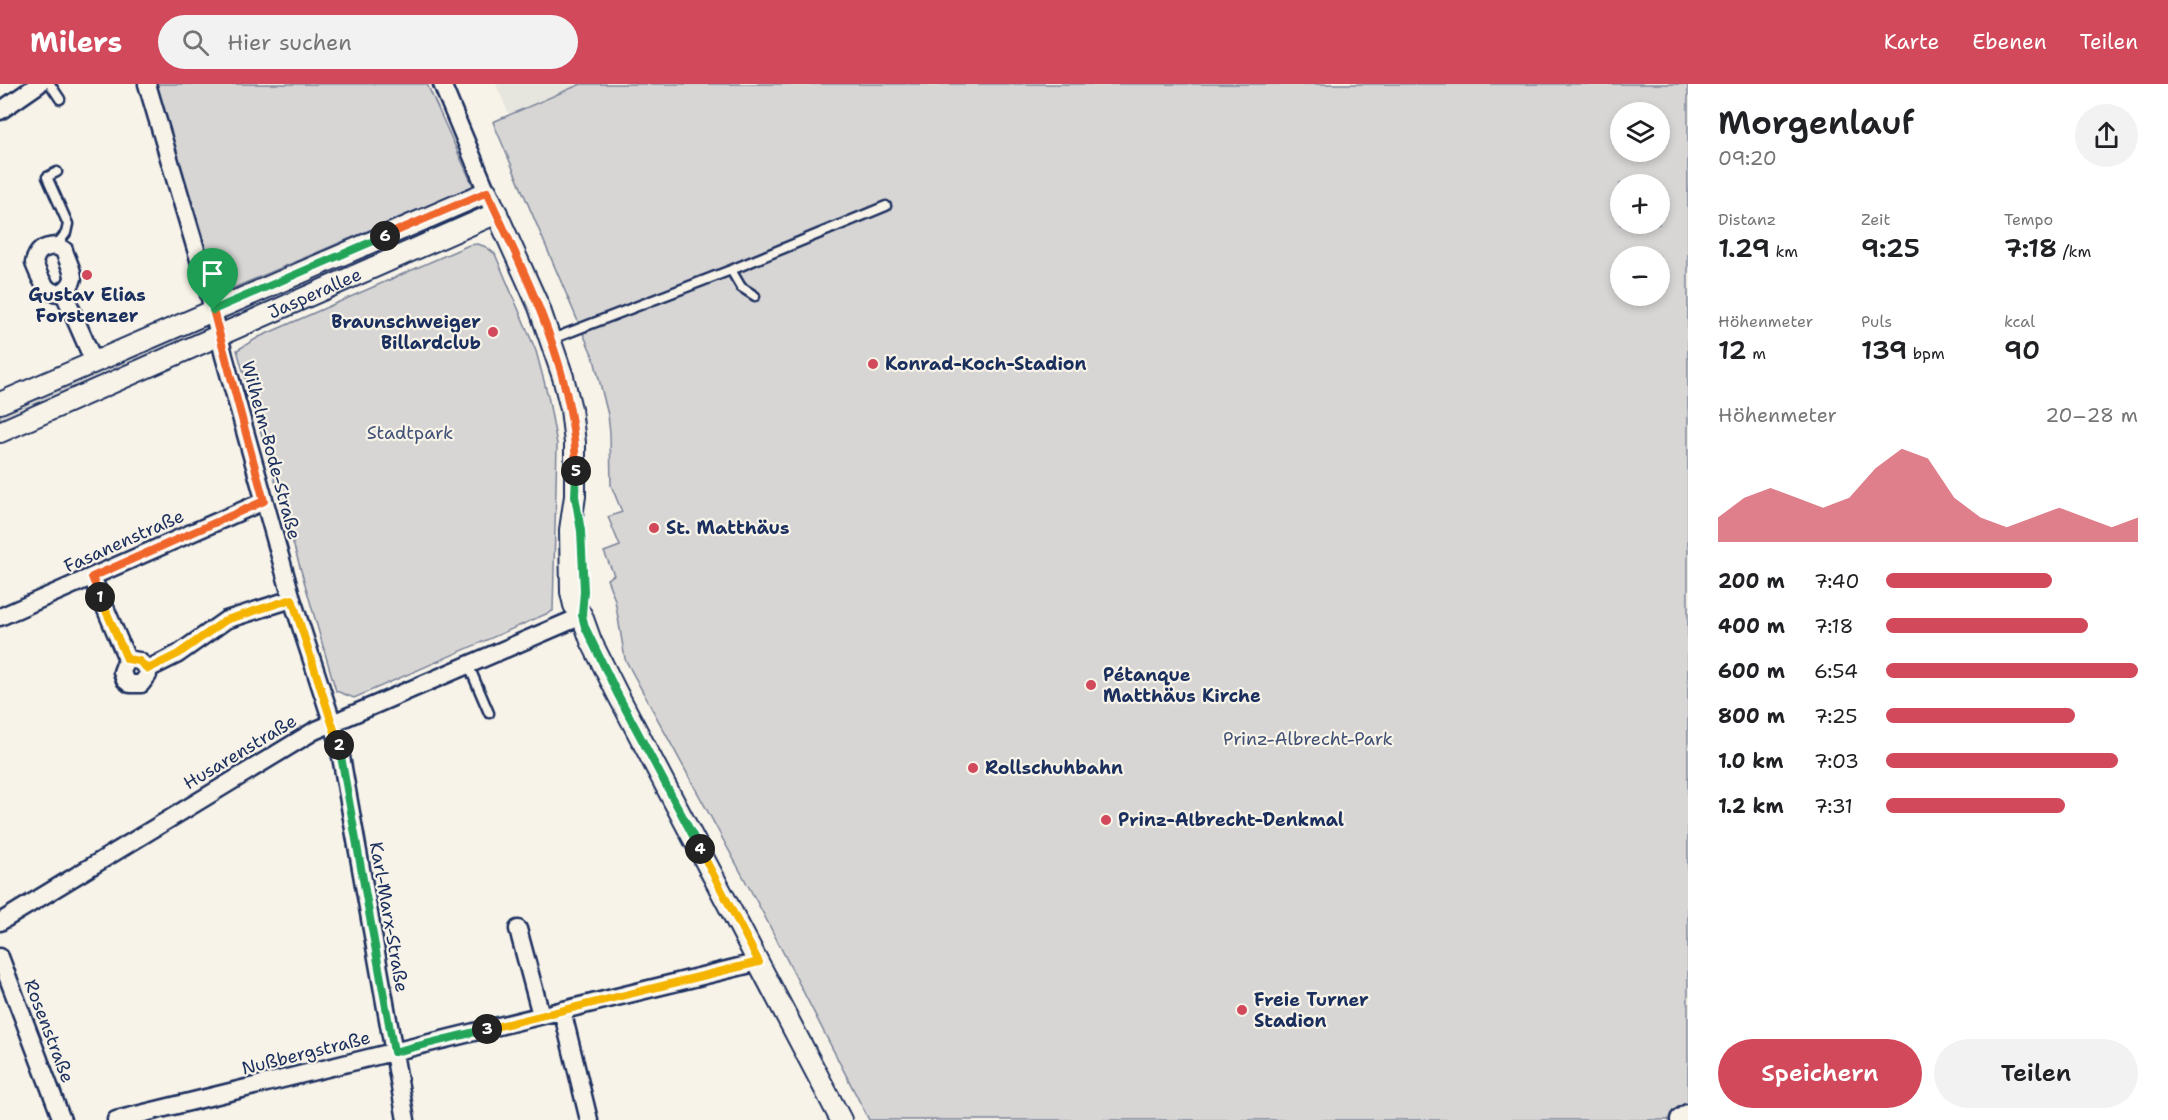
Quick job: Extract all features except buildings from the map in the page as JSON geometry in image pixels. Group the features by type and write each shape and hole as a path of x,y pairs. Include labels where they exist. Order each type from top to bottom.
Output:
{"main road":[{"path":"1682,1120 1688,1116"}],"street":[{"path":"2,106 39,84"},
{"name":"Wilhelm-Bode-Straße","path":"147,84 213,310 292,599 332,722"},
{"path":"442,84 552,339 571,409 575,443 575,496 581,531 584,603 582,615 591,641 841,1120"},
{"name":"Jasperallee","path":"0,403 487,192"},
{"name":"Jasperallee","path":"0,432 497,213"},
{"path":"56,246 64,250 73,277 70,285 63,291 53,292 45,288 34,263 36,254 45,247 56,246"},
{"path":"63,291 94,362"},
{"name":"Fasanenstraße","path":"0,618 264,501"},
{"path":"92,577 127,659 122,672 125,680 130,684 141,684 146,680 148,669"},
{"path":"148,669 178,654 226,620 292,599"},
{"name":"Husarenstraße","path":"0,922 314,731 582,615"},
{"path":"127,659 139,661 148,669"},
{"name":"Karl-Marx-Straße","path":"332,722 338,740 406,1120"},
{"path":"518,929 541,1016"},
{"name":"Rosenstraße","path":"0,957 62,1120"},
{"name":"Nußbergstraße","path":"116,1120 759,962"},
{"path":"562,1010 590,1120"}],"lane":[{"path":"50,84 60,99"},
{"path":"56,246 66,233 68,224 47,177 57,172"},
{"path":"552,339 731,270 886,206"},
{"path":"731,270 741,286 755,296"},
{"path":"468,664 489,713"}],"shaded area":[{"path":"496,84 581,84 509,115"}],"green space":[{"path":"154,84 427,84 473,186 217,295"},
{"name":"Prinz-Albrecht-Park","path":"581,84 1688,84 1688,1120 869,1120 764,915 625,659 615,600 607,579 614,575 604,552 620,546 608,517 622,512 611,485 608,415 594,359 493,122"},
{"path":"469,205 475,216 225,325 222,314"},
{"name":"Stadtpark","path":"478,244 495,254 536,351 548,396 557,444 553,611 354,698 336,691 237,350 259,337 469,245"},
{"path":"203,319 208,335 0,426 0,408"}],"place":[{"name":"Gustav Elias Forstenzer","path":"87,275"},
{"name":"Braunschweiger Billardclub","path":"493,332"},
{"name":"Konrad-Koch-Stadion","path":"873,364"},
{"name":"St. Matthäus","path":"654,528"},
{"name":"Pétanque Matthäus Kirche","path":"1091,685"},
{"name":"Rollschuhbahn","path":"973,768"},
{"name":"Prinz-Albrecht-Denkmal","path":"1106,820"},
{"name":"Freie Turner Stadion","path":"1242,1010"}],"route":[{"path":"487,192 539,307 564,377 575,443 575,496 581,531 584,603 582,615 585,627 617,693 759,962 394,1052 338,740 292,599 226,620 178,654 148,669 139,661 127,659 92,577 264,501 213,310 487,192"}]}
